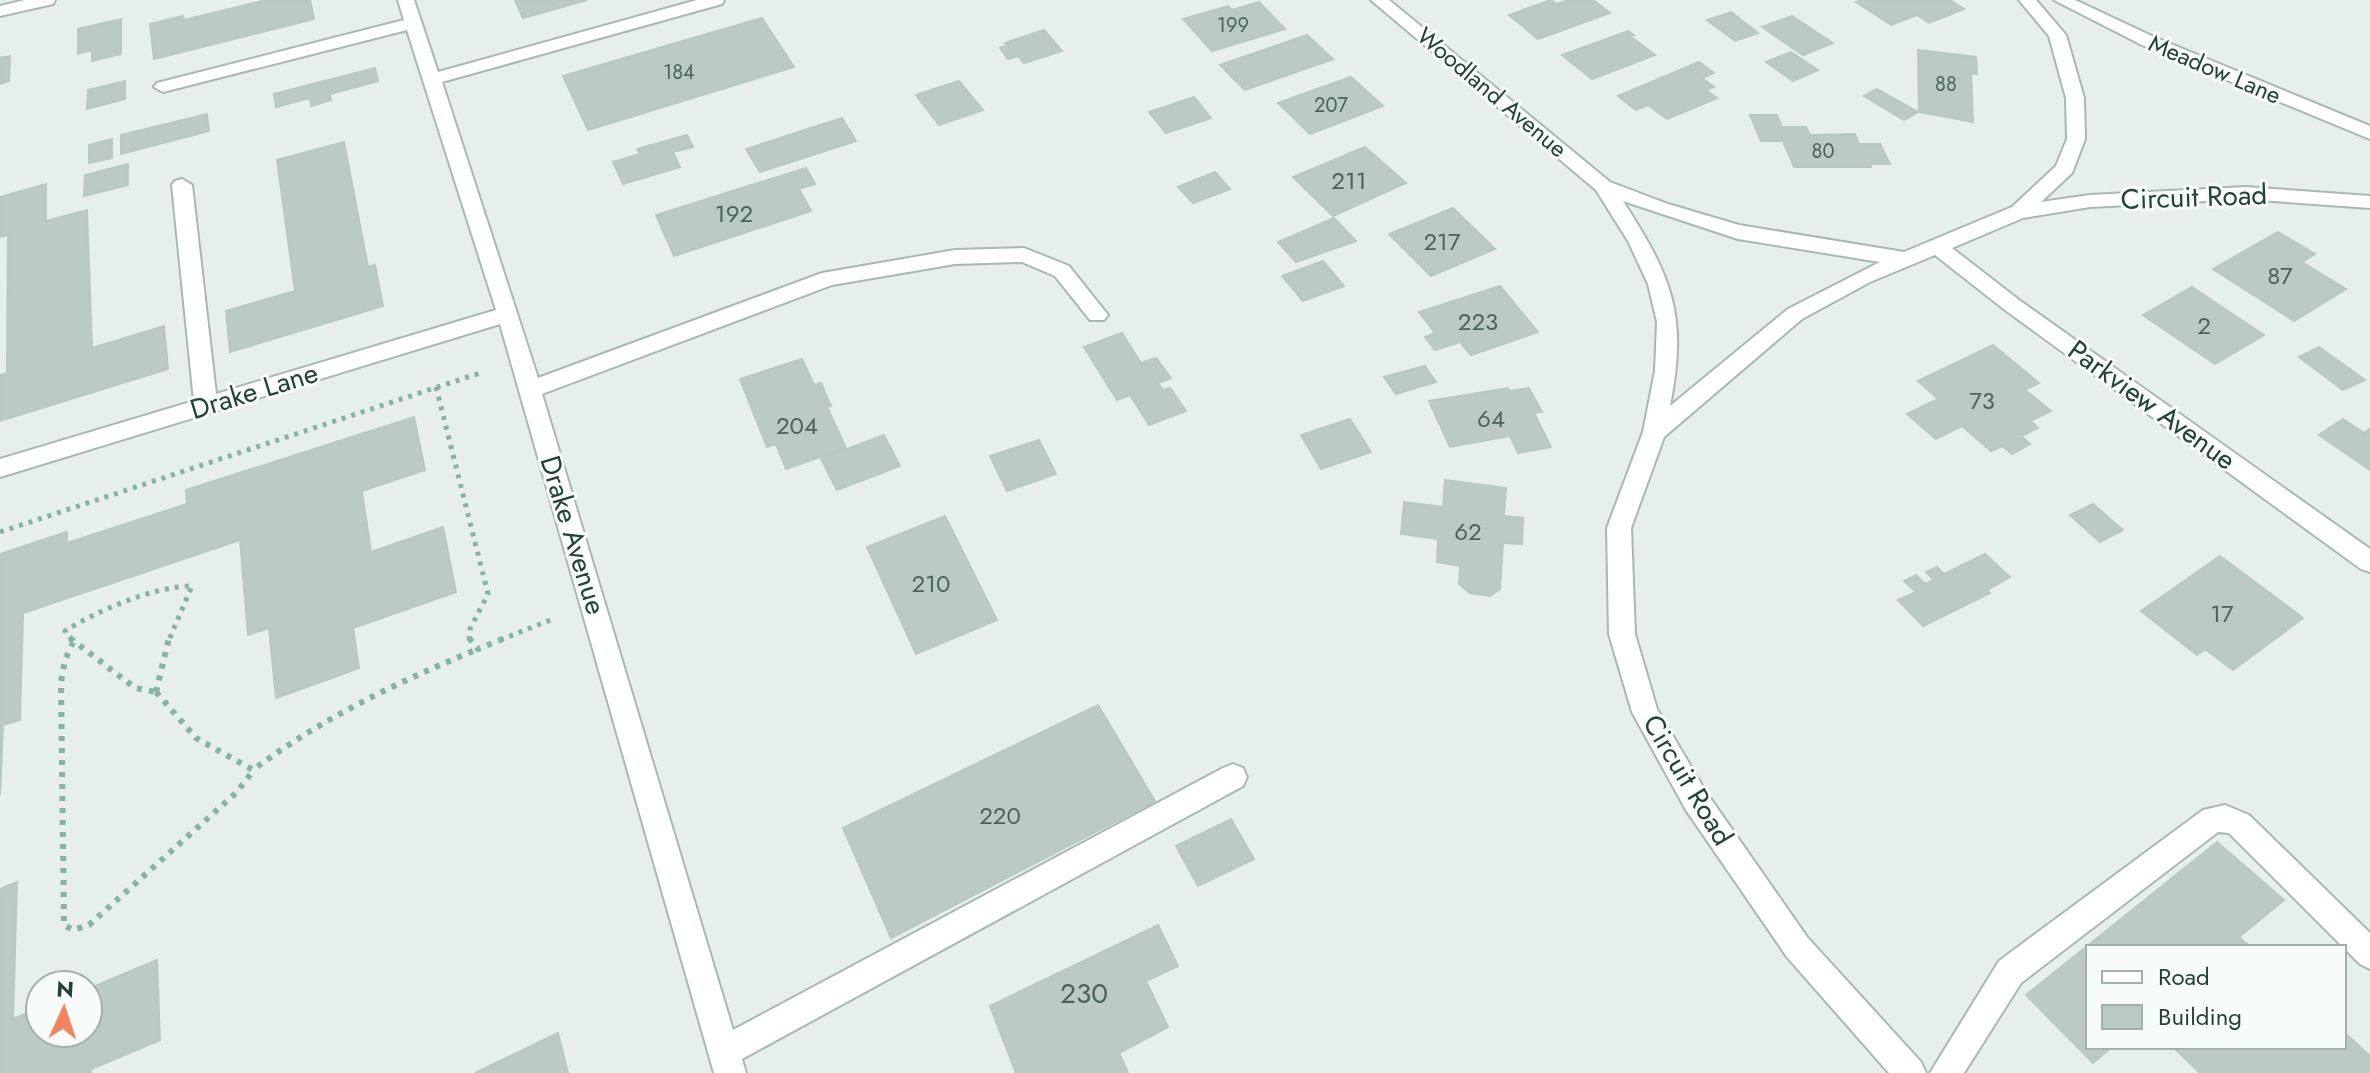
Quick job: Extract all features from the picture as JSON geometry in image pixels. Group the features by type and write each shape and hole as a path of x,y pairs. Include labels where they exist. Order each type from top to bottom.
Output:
{"street":[{"path":"0,11 47,0"},
{"path":"432,79 716,0"},
{"name":"Woodland Avenue","path":"1379,0 1603,186 1638,240 1658,284 1668,322 1666,371 1654,432"},
{"name":"Circuit Road","path":"2019,212 2065,169 2076,139 2075,98 2057,35 2027,0"},
{"name":"Meadow Lane","path":"2062,0 2148,41 2370,133"},
{"path":"163,87 409,11"},
{"name":"Drake Avenue","path":"409,11 508,314 727,1062"},
{"path":"182,185 206,406"},
{"name":"Woodland Avenue","path":"1603,186 1661,209 1738,232 1905,259"},
{"name":"Circuit Road","path":"1910,1073 1797,947 1696,801 1645,712 1622,634 1619,528 1654,432 1795,314 1863,277 2019,212 2090,201 2246,193 2370,202"},
{"name":"Parkview Avenue","path":"1937,246 2012,305 2370,562"},
{"path":"530,390 829,278 955,257 1024,255 1062,271 1097,315"},
{"name":"Drake Lane","path":"0,468 508,314"},
{"path":"727,1062 1233,777"},
{"path":"1946,1073 2010,972 2213,819 2225,818 2239,824 2370,954"}],"path":[{"path":"0,532 483,372"},
{"path":"436,387 488,594 470,629 469,640 478,649"},
{"path":"156,692 165,675 172,628 192,586 184,584 166,590 77,623 65,631 73,642 135,688 156,692 196,738 253,770"},
{"path":"73,642 65,660 61,682 64,925 73,930 89,925 236,793 253,770 290,741 378,691 553,619"}],"building":[{"path":"266,0 310,0 314,19 154,59 150,24 183,16 184,20"},
{"path":"515,0 587,0 523,18"},
{"path":"1551,0 1557,4 1569,0 1593,0 1610,13 1538,39 1509,15"},
{"path":"1950,0 1964,9 1929,23 1917,15 1891,25 1856,2"},
{"path":"1259,2 1285,29 1212,51 1183,19 1228,6 1232,10"},
{"path":"1731,12 1758,33 1735,41 1707,20"},
{"path":"1792,16 1833,43 1803,55 1762,27"},
{"path":"762,18 794,67 588,130 563,76"},
{"path":"121,19 121,54 92,61 92,50 78,54 78,29"},
{"path":"1044,30 1062,51 1024,63 1018,56 1008,59 1000,48 1008,45 1005,43"},
{"path":"1628,31 1634,35 1630,36 1655,55 1592,79 1562,55"},
{"path":"1307,35 1333,59 1245,90 1220,65"},
{"path":"1918,50 1976,57 1977,74 1971,73 1973,122 1919,112"},
{"path":"1791,52 1818,70 1793,81 1766,62"},
{"path":"10,56 9,81 0,84 0,58"},
{"path":"1699,62 1714,73 1702,78 1714,87 1706,90 1717,98 1667,119 1648,105 1636,110 1618,96"},
{"path":"375,68 378,81 330,94 331,100 311,106 310,98 276,107 274,94"},
{"path":"1351,77 1383,106 1310,134 1278,103"},
{"path":"125,81 125,99 87,109 88,90"},
{"path":"959,81 983,110 939,125 916,95"},
{"path":"1877,89 1918,112 1904,120 1864,96"},
{"path":"1194,97 1211,118 1166,133 1149,112"},
{"path":"207,114 209,131 121,154 121,135"},
{"path":"1750,115 1777,115 1782,127 1806,127 1810,135 1855,134 1859,144 1880,144 1890,164 1870,164 1871,167 1794,167 1783,141 1761,141"},
{"path":"842,118 856,141 760,172 746,149"},
{"path":"687,135 693,147 673,152 680,167 623,184 613,162 640,154 637,149"},
{"path":"112,139 112,158 89,163 89,145"},
{"path":"344,142 368,267 375,265 383,306 230,352 226,311 295,291 277,160"},
{"path":"1365,147 1406,183 1333,216 1293,177"},
{"path":"128,164 128,185 84,196 85,175"},
{"path":"806,168 815,184 799,189 811,211 674,256 656,215"},
{"path":"1215,172 1230,189 1193,203 1178,187"},
{"path":"46,184 46,221 87,210 92,348 164,326 168,369 0,421 1,375 7,373 8,235 0,237 0,197"},
{"path":"1453,208 1495,249 1431,276 1389,234"},
{"path":"1334,218 1356,241 1296,262 1278,242"},
{"path":"2278,232 2315,254 2302,262 2346,289 2294,321 2213,269"},
{"path":"1323,261 1344,286 1303,301 1282,276"},
{"path":"1500,286 1538,332 1471,355 1460,342 1435,350 1425,337 1435,333 1419,312"},
{"path":"2192,287 2264,335 2215,364 2143,315"},
{"path":"1122,333 1141,363 1156,358 1171,378 1158,383 1163,390 1170,388 1186,411 1149,425 1130,395 1117,400 1084,347"},
{"path":"1993,345 2039,383 2025,390 2051,411 2031,421 2038,428 2021,436 2030,444 2012,454 2002,446 1991,451 1962,426 1936,439 1907,414 1938,399 1918,381"},
{"path":"2319,347 2365,380 2343,390 2299,357"},
{"path":"802,359 814,385 821,383 831,406 827,407 846,448 786,469 776,444 767,447 740,379"},
{"path":"1425,366 1436,382 1396,394 1384,377"},
{"path":"1508,388 1510,391 1529,388 1542,412 1534,413 1551,447 1518,453 1510,436 1450,447 1429,401"},
{"path":"414,417 425,470 362,491 371,552 443,527 456,592 353,628 359,668 276,698 269,628 248,635 240,540 23,613 20,720 3,725 0,795 0,554 67,532 67,543 187,504 186,490"},
{"path":"1350,419 1371,452 1321,469 1301,435"},
{"path":"2343,419 2364,433 2370,429 2370,470 2319,435"},
{"path":"884,435 900,466 837,490 821,459"},
{"path":"1039,440 1056,474 1007,491 990,456"},
{"path":"1445,480 1506,488 1504,516 1523,518 1522,544 1503,543 1500,589 1490,596 1470,593 1459,584 1460,566 1437,562 1438,539 1401,534 1404,502 1443,507"},
{"path":"2093,504 2123,530 2100,542 2070,515"},
{"path":"945,516 997,620 916,654 867,547"},
{"path":"1985,554 2010,577 1987,590 1990,593 1923,626 1898,600 1916,592 1904,581 1916,575 1925,584 1934,580 1926,572 1937,567 1944,574"},
{"path":"2220,556 2303,618 2233,670 2205,649 2197,655 2141,611"},
{"path":"1098,705 1155,801 891,938 843,828"},
{"path":"1231,819 1254,859 1198,886 1176,846"},
{"path":"2217,842 2284,900 2239,937 2248,945 2088,945"},
{"path":"17,882 13,1019 24,1015 24,1049 104,1049 104,982 157,960 160,1040 91,1069 91,1073 0,1073 0,889"},
{"path":"1158,925 1178,966 1146,981 1168,1027 1119,1053 1128,1073 1016,1073 990,1006"},
{"path":"2086,947 2086,1049 2110,1049 2093,1063 2026,995"},
{"path":"558,1033 568,1073 475,1073"},
{"path":"2346,1034 2370,1056 2370,1073 2200,1073 2175,1049 2346,1049"}]}
